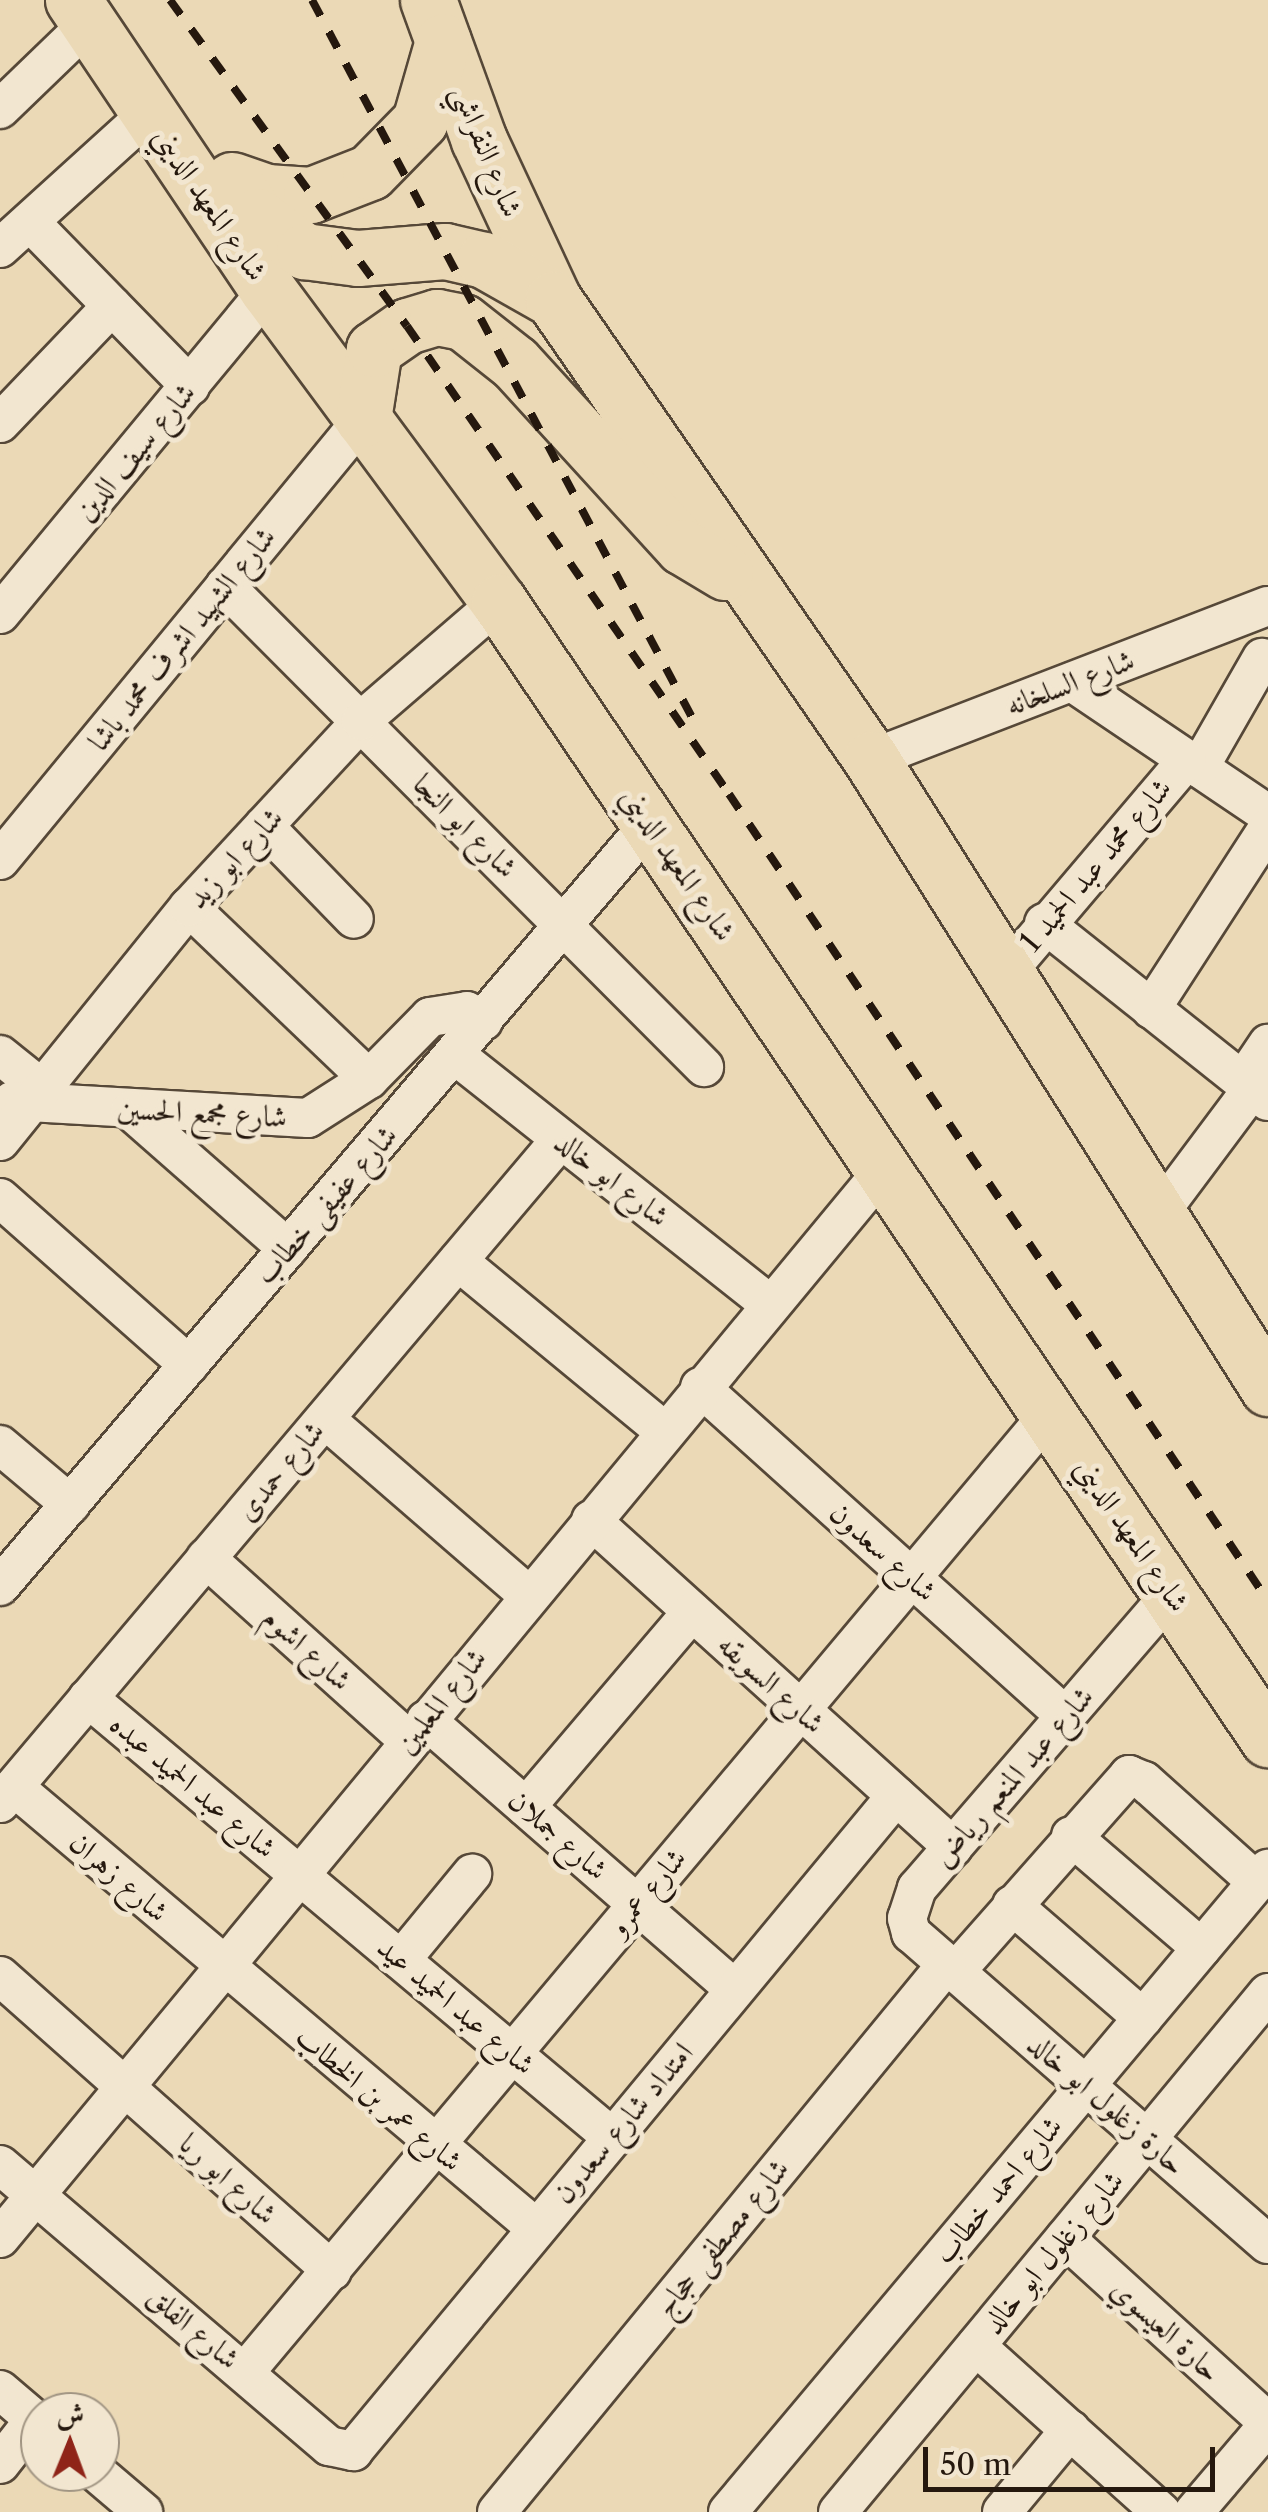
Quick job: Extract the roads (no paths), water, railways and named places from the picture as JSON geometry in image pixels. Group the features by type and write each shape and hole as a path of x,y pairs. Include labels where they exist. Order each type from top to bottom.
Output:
{"main road":[{"name":"شارع المعهد الديني","path":"90,8 148,114 268,290 500,602 886,1167 1268,1739"},
{"name":"شارع المعهد الديني","path":"90,8 267,226 304,251 358,258 446,251 484,260 553,299 871,759 1268,1388"},
{"path":"232,180 266,192 311,194 370,172 420,121 436,21"},
{"name":"شارع النقراشي","path":"436,21 479,140 553,299"},
{"path":"364,419 374,348 387,336 437,317 463,322 515,363 683,547 753,588"}],"street":[{"path":"0,109 90,8"},
{"path":"0,248 148,114"},
{"path":"32,223 190,386"},
{"name":"شارع سيف الدين","path":"0,614 268,290"},
{"path":"0,424 112,306"},
{"name":"شارع الشهيد اشرف محمد باشا","path":"0,860 364,419"},
{"name":"شارع ابو النجا","path":"225,586 704,1067"},
{"name":"شارع ابو زيد","path":"0,1141 24,1097 189,908 361,721 500,602"},
{"name":"شارع السلخانه","path":"871,759 1268,606"},
{"path":"1215,626 1265,660"},
{"name":"شارع محمد عبد الحميد 1","path":"1007,972 1044,923 1193,764 1265,660"},
{"path":"1072,682 1268,814"},
{"name":"شارع عفيفى خطاب","path":"0,1586 650,823"},
{"path":"264,826 354,920"},
{"path":"1151,1008 1268,828"},
{"path":"189,908 369,1078"},
{"path":"1044,923 1254,1091"},
{"name":"شارع مجمع الحسين","path":"24,1097 130,1110 308,1118 369,1078 430,1017 467,1011 482,1021"},
{"path":"1160,1212 1254,1091 1268,1044"},
{"name":"شارع ابو خالد","path":"454,1054 769,1304"},
{"path":"0,1056 24,1097"},
{"path":"130,1110 288,1249"},
{"name":"شارع حمدى","path":"7,1795 561,1139"},
{"name":"شارع المعلمين","path":"0,2238 664,1430 886,1167"},
{"path":"0,1198 189,1364"},
{"path":"458,1261 664,1430"},
{"name":"شارع سعدون","path":"700,1387 1066,1717"},
{"name":"شارع عمرو","path":"245,2372 1050,1413"},
{"path":"325,1419 528,1596"},
{"path":"0,1445 70,1504"},
{"name":"شارع السويقه","path":"590,1520 953,1847"},
{"name":"شارع اشوم","path":"206,1558 417,1730"},
{"name":"شارع عبد المنعم رياض","path":"951,1968 912,1934 907,1918 917,1888 1172,1594"},
{"path":"526,1808 692,1612"},
{"name":"شارع عبد الحميد عبده","path":"88,1698 299,1875"},
{"name":"شارع جملان","path":"417,1730 526,1808 734,1989"},
{"name":"شارع مصطفى حجاج","path":"498,2512 951,1968 1012,1905 1121,1778 1137,1776 1262,1876"},
{"name":"شارع زهران","path":"7,1795 224,1968"},
{"name":"امتداد شارع سعدون","path":"353,2452 896,1796"},
{"path":"1071,1836 1201,1948"},
{"path":"400,1960 472,1874"},
{"name":"شارع عبد الحميد عيد","path":"299,1875 613,2138"},
{"name":"شارع احمد خطاب","path":"728,2512 1262,1876"},
{"path":"1012,1905 1143,2018"},
{"name":"شارع عمر بن الخطاب","path":"224,1968 432,2146 536,2228"},
{"name":"حارة زغلول ابو خالد","path":"951,1968 1268,2244"},
{"name":"شارع ابو ريا","path":"0,1976 332,2272"},
{"name":"شارع زغلول ابو خالد","path":"838,2512 1268,1993"},
{"name":"شارع الفلق","path":"0,2166 329,2446 353,2452"},
{"name":"حارة العيسوي","path":"1065,2238 1268,2424"},
{"path":"976,2346 1161,2512"},
{"path":"0,2390 20,2407"},
{"path":"1194,2512 1268,2424"},
{"path":"1002,2512 1070,2430"},
{"path":"0,2464 20,2441"},
{"path":"120,2492 143,2512"}],"railway":[{"path":"170,0 407,326 729,794 1268,1601"},
{"path":"312,0 696,725"}]}
